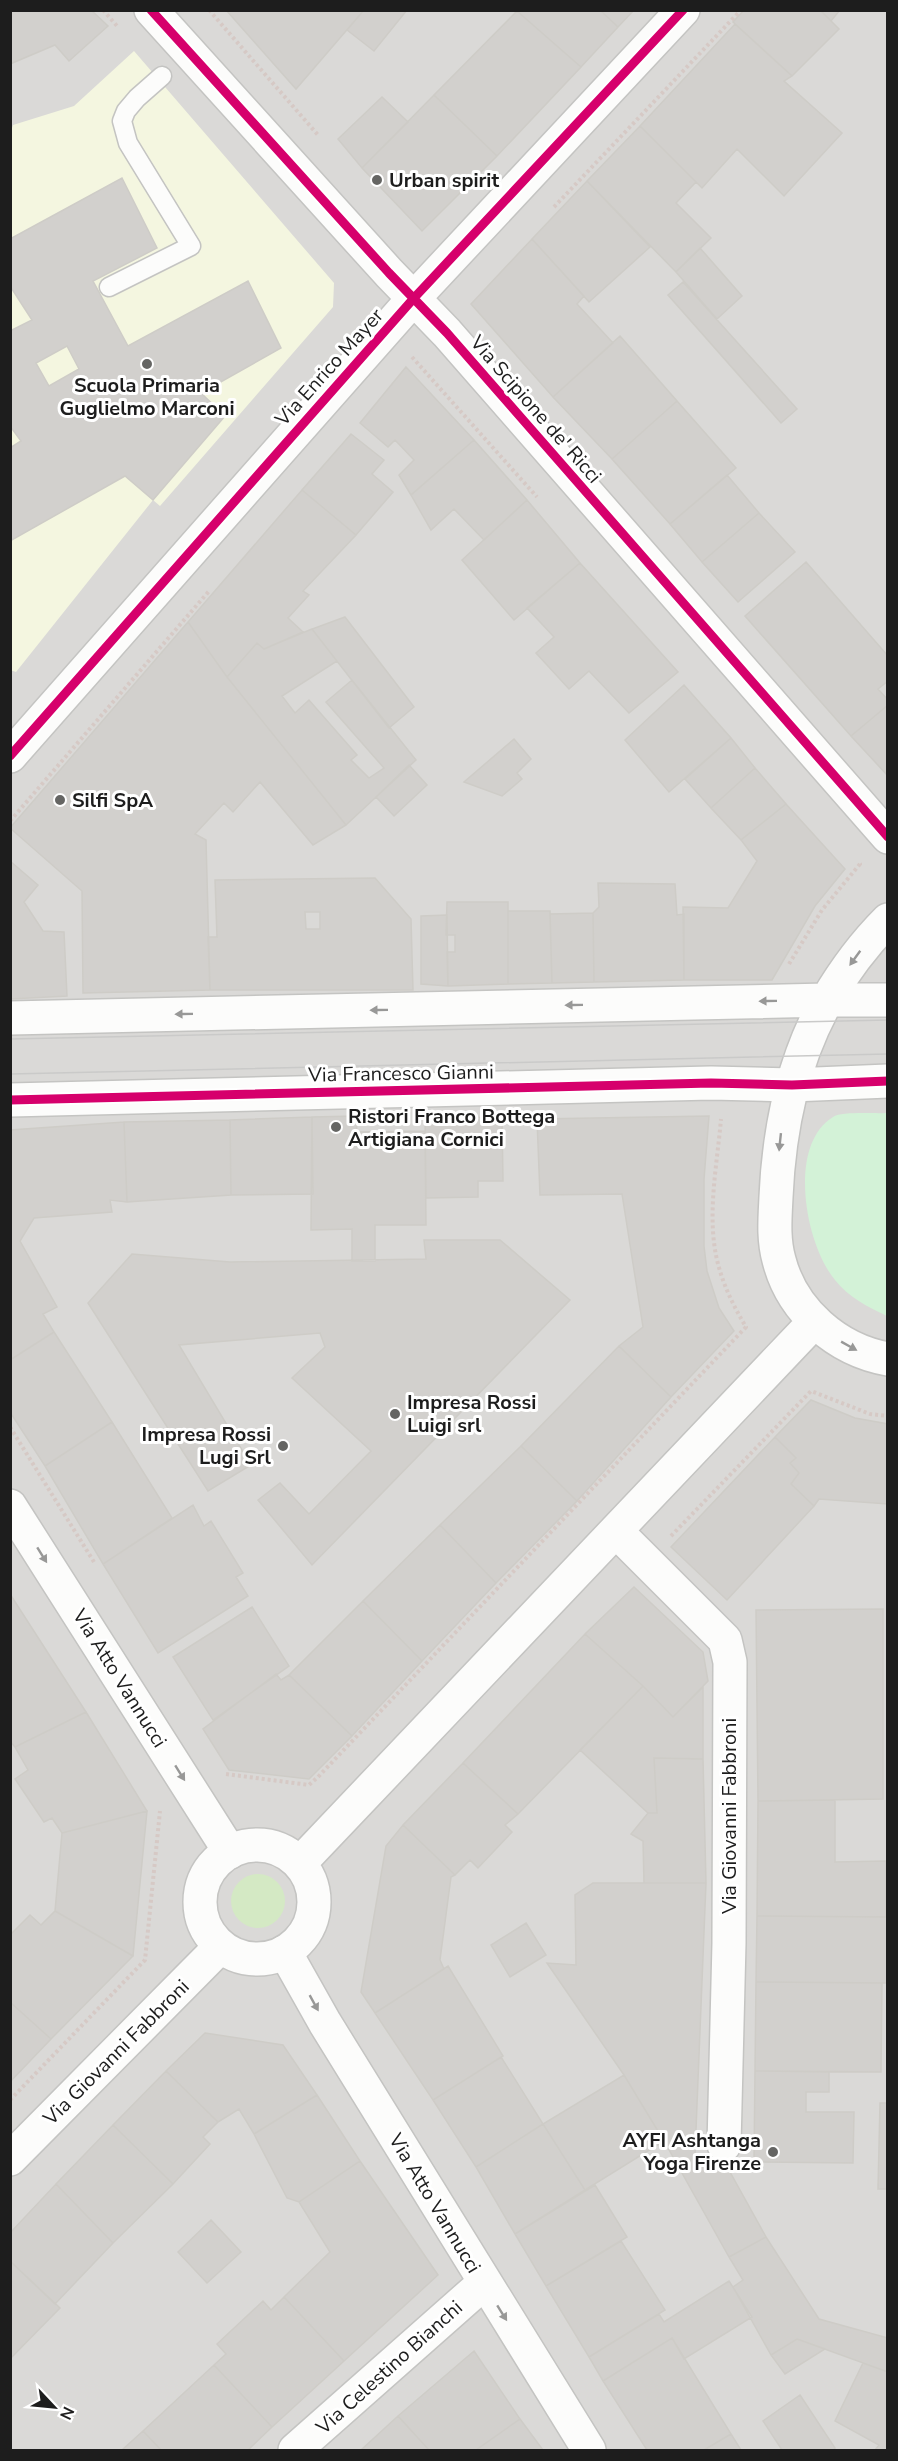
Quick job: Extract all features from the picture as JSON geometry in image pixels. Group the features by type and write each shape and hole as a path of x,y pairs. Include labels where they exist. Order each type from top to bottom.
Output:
{"street":[{"name":"Via Scipione de' Ricci","path":"151,10 414,298 888,837"},
{"name":"Via Enrico Mayer","path":"10,756 414,298 684,10"},
{"path":"888,920 860,951 827,1000 802,1057 783,1116 774,1227 779,1262 794,1297 815,1321 848,1346 861,1353 888,1359"},
{"path":"10,1018 888,1000"},
{"name":"Via Francesco Gianni","path":"10,1100 711,1083 792,1085 888,1081"},
{"path":"300,1863 815,1321"},
{"name":"Via Atto Vannucci","path":"10,1506 230,1852"},
{"name":"Via Giovanni Fabbroni","path":"616,1531 725,1640 730,1662 729,1943 723,2145"},
{"path":"248,1845 267,1845 285,1851 300,1863 314,1893 313,1912 308,1928 300,1940 285,1952 271,1958 256,1959 232,1953 221,1946 206,1926 201,1912 201,1893 211,1869 218,1860 248,1845"},
{"name":"Via Giovanni Fabbroni","path":"10,2158 221,1946"},
{"name":"Via Atto Vannucci","path":"285,1952 484,2283 589,2451"},
{"name":"Via Celestino Bianchi","path":"295,2451 484,2283"}],"lane":[{"path":"109,287 191,246 131,150 122,121 126,111 137,98 162,76"}],"path":[{"path":"209,10 322,139"},
{"path":"552,210 741,10"},
{"path":"790,963 822,910 860,864"},
{"path":"220,1767 223,1773 309,1785 746,1328 729,1298 717,1263 714,1239 713,1198 721,1115"},
{"path":"670,1538 811,1391 870,1414 888,1416"},
{"path":"10,2100 145,1960 160,1806"}],"shaded area":[{"path":"11,11 887,11 887,2450 11,2450"},
{"name":"Scuola Primaria Guglielmo Marconi","path":"134,51 334,283 333,307 160,506 153,500 16,672 10,670 10,134 13,125 74,106"},
{"path":"851,1113 888,1113 887,1316 852,1296 840,1286 824,1264 809,1220 806,1171 810,1149 819,1131 833,1117"}],"green space":[{"path":"258,1874 268,1876 277,1882 283,1891 285,1901 283,1911 277,1920 268,1926 258,1928 248,1926 239,1920 233,1911 231,1901 233,1891 239,1882 248,1876"}],"building":[{"path":"10,10 91,10 108,26 69,61 55,45 10,64"},
{"path":"226,10 364,10 296,89"},
{"path":"364,10 407,10 374,51 347,30"},
{"path":"600,10 618,27 581,67 517,11"},
{"path":"600,10 634,10 618,27"},
{"path":"744,10 820,10 839,29 792,76 733,22"},
{"path":"820,10 840,10 831,21"},
{"path":"517,11 581,67 497,156 434,95"},
{"path":"735,24 792,76 784,81 842,133 784,196 737,149 702,188 640,126"},
{"path":"434,95 497,156 422,231 362,168"},
{"path":"382,97 408,122 362,168 338,139"},
{"path":"640,126 696,182 676,203 711,238 676,272 587,181"},
{"name":"Scuola Primaria Guglielmo Marconi","path":"122,178 157,248 93,281 128,346 248,281 281,348 201,393 225,416 153,500 125,476 10,541 10,448 21,441 10,426 10,331 32,320 10,286 10,239","holes":["67,346 79,369 49,386 36,363"]},
{"path":"587,181 650,247 589,302 532,239"},
{"path":"532,239 584,296 577,304 613,343 553,397 471,304"},
{"path":"700,248 742,296 717,319 676,272"},
{"path":"683,282 797,409 781,423 668,295"},
{"path":"620,336 677,401 612,459 553,397"},
{"path":"406,367 474,440 411,495 399,475 414,460 395,440 388,447 360,423"},
{"path":"677,401 736,468 670,524 612,459"},
{"path":"351,434 384,460 372,474 393,492 356,535 302,490"},
{"path":"474,440 527,500 484,540 454,509 431,530 411,495"},
{"path":"727,475 759,513 702,562 670,524"},
{"path":"302,490 356,535 303,591 309,595 288,618 303,632 264,649 257,643 227,677 188,622"},
{"path":"527,500 580,563 514,620 462,560"},
{"path":"759,513 795,552 738,602 702,562"},
{"path":"806,562 888,656 888,681 878,689 888,700 888,705 851,736 745,616"},
{"path":"580,563 678,672 629,713 589,671 569,689 536,653 554,637 527,608"},
{"path":"345,617 414,707 389,728 312,629"},
{"path":"188,622 227,677 346,825 313,845 260,782 233,812 224,803 195,834 206,840 210,990 83,993 82,891 10,828"},
{"path":"312,629 337,661 282,696 295,713 309,700 357,755 351,760 369,778 384,768 326,702 352,680 416,760 346,825 227,677 257,643 264,649"},
{"path":"684,685 731,738 669,792 625,740"},
{"path":"888,705 888,776 851,736"},
{"path":"731,738 755,768 711,808 685,779"},
{"path":"514,739 531,759 517,773 522,779 502,796 464,782"},
{"path":"409,765 427,785 394,816 376,797"},
{"path":"755,768 786,804 741,840 711,808"},
{"path":"786,804 845,869 815,906 772,980 684,980 683,907 728,908 757,861 741,840"},
{"path":"10,861 38,885 24,902 43,931 64,932 67,996 10,999"},
{"path":"375,878 411,919 413,990 210,990 208,937 217,937 215,880","holes":["305,912 320,912 320,929 306,929"]},
{"path":"598,883 675,884 677,915 684,914 684,980 594,982 593,913 599,907"},
{"path":"447,902 508,902 508,984 448,986 447,952 455,952 455,935 446,935"},
{"path":"508,911 550,911 552,983 508,984"},
{"path":"593,913 594,982 552,983 550,914"},
{"path":"447,915 448,986 421,984 421,916"},
{"path":"356,1116 357,1132 425,1131 426,1225 375,1225 375,1261 352,1261 352,1229 311,1230 312,1117"},
{"path":"425,1116 502,1118 503,1181 478,1181 478,1197 426,1198"},
{"path":"709,1116 704,1179 704,1246 707,1271 719,1308 734,1331 671,1397 619,1346 643,1327 622,1194 540,1195 537,1119"},
{"path":"312,1117 313,1194 231,1195 230,1120"},
{"path":"230,1120 231,1195 127,1202 124,1122"},
{"path":"124,1122 127,1202 110,1200 112,1212 34,1218 20,1241 57,1307 43,1314 54,1332 10,1360 10,1130"},
{"name":"Impresa Rossi Luigi srl","path":"424,1240 500,1240 570,1300 312,1565 258,1500 280,1483 309,1514 371,1451 292,1378 325,1347 320,1333 179,1345 251,1465 208,1491 88,1303 132,1254 230,1262 426,1259"},
{"path":"54,1332 112,1422 45,1466 10,1412 10,1360"},
{"path":"619,1346 671,1397 577,1501 521,1446"},
{"path":"811,1400 855,1418 888,1424 888,1504 819,1499 814,1506 791,1484 799,1473 790,1463 796,1458 775,1437"},
{"path":"112,1422 172,1518 103,1564 45,1466"},
{"path":"775,1437 796,1458 790,1463 799,1473 791,1484 814,1506 727,1600 671,1547"},
{"path":"521,1446 577,1501 496,1583 440,1525"},
{"path":"193,1505 204,1526 211,1521 243,1573 236,1577 248,1596 158,1653 103,1564"},
{"path":"440,1525 496,1583 422,1661 363,1601"},
{"path":"634,1587 703,1652 708,1681 673,1717 643,1686 585,1634"},
{"path":"10,1594 86,1712 15,1747 10,1741"},
{"path":"363,1601 422,1661 352,1736 289,1675"},
{"path":"252,1607 289,1666 213,1720 173,1657"},
{"path":"883,1609 883,1799 758,1801 756,1610"},
{"path":"585,1634 643,1686 518,1814 463,1763"},
{"path":"276,1674 281,1680 289,1675 352,1736 309,1779 229,1770 203,1729"},
{"path":"643,1686 673,1717 703,1687 703,1759 654,1758 657,1813 648,1813 580,1750"},
{"path":"86,1712 147,1811 62,1833 52,1818 44,1822 15,1779 28,1770 15,1747"},
{"path":"654,1758 703,1759 706,1883 644,1883 643,1841 631,1834 648,1813 657,1813"},
{"path":"463,1763 518,1814 505,1825 512,1832 478,1868 470,1860 455,1875 403,1825"},
{"path":"835,1800 835,1862 886,1861 886,1917 757,1916 758,1801"},
{"path":"147,1811 133,1956 55,1911 62,1833"},
{"path":"403,1825 455,1875 451,1877 440,1960 444,1969 375,2013 361,1992 386,1846"},
{"path":"886,1869 888,1869 888,1917 886,1917"},
{"path":"593,1883 706,1883 695,2154 720,2154 766,2237 729,2257 624,2075 547,1963 576,1965 575,1895"},
{"path":"55,1911 133,1956 51,2039 10,2002 10,1935 30,1915 41,1925"},
{"path":"757,1916 888,1917 888,1983 756,1982"},
{"path":"526,1923 546,1955 510,1977 491,1945"},
{"path":"448,1966 503,2056 433,2100 375,2013"},
{"path":"756,1982 882,1983 881,2072 755,2071"},
{"path":"10,2002 51,2039 10,2082"},
{"path":"205,2033 283,2045 317,2095 254,2134 239,2109 218,2122 166,2071"},
{"path":"501,2057 543,2124 476,2167 433,2100"},
{"path":"166,2071 218,2122 203,2137 210,2144 173,2184 113,2125"},
{"path":"755,2071 829,2072 829,2092 806,2092 806,2112 854,2112 853,2163 754,2162"},
{"path":"624,2075 664,2141 585,2190 543,2124"},
{"path":"317,2095 360,2161 299,2202 287,2198 254,2134"},
{"path":"880,2103 888,2103 888,2189 878,2189"},
{"path":"543,2124 585,2190 515,2234 476,2167"},
{"path":"113,2125 173,2184 113,2243 56,2184"},
{"path":"360,2161 438,2275 344,2361 284,2297 330,2252 299,2202"},
{"path":"56,2184 113,2243 55,2304 10,2261 10,2233"},
{"path":"595,2185 627,2237 546,2286 515,2234"},
{"path":"211,2220 241,2252 207,2283 178,2252"},
{"path":"766,2237 819,2319 888,2338 888,2372 797,2339 771,2355 733,2287 743,2280 729,2257"},
{"path":"621,2241 665,2310 589,2357 546,2286"},
{"path":"10,2261 60,2308 10,2359"},
{"path":"729,2281 752,2317 684,2359 672,2338 603,2381 589,2357 659,2314 664,2322"},
{"path":"284,2297 344,2361 272,2427 214,2365 226,2354 217,2344 263,2301 271,2310"},
{"path":"672,2338 731,2434 704,2450 647,2450 603,2381"},
{"path":"797,2339 825,2349 785,2374 771,2355"},
{"path":"474,2351 520,2419 476,2450 429,2450 398,2416"},
{"path":"863,2363 888,2372 888,2450 875,2450 879,2445 835,2421"},
{"path":"214,2365 272,2427 248,2450 161,2450 143,2431"},
{"path":"800,2395 835,2448 834,2450 782,2450 763,2421"},
{"path":"398,2416 429,2450 361,2450"},
{"path":"520,2419 543,2450 476,2450"},
{"path":"143,2431 161,2450 122,2450"},
{"path":"731,2434 741,2450 704,2450"}],"tram line":[{"path":"10,1039 888,1020"},
{"path":"10,1074 888,1054"}],"cycle path":[{"path":"151,10 389,273 447,333 888,837"},
{"path":"10,756 414,298 683,10"},
{"path":"10,1100 711,1083 792,1085 888,1081"}],"place":[{"name":"Urban spirit","path":"377,180"},
{"name":"Scuola Primaria Guglielmo Marconi","path":"147,364"},
{"name":"Silfi SpA","path":"60,800"},
{"name":"Ristori Franco Bottega Artigiana Cornici","path":"336,1127"},
{"name":"Impresa Rossi Luigi srl","path":"395,1414"},
{"name":"Impresa Rossi Lugi Srl","path":"283,1446"},
{"name":"AYFI Ashtanga Yoga Firenze","path":"773,2152"}]}
